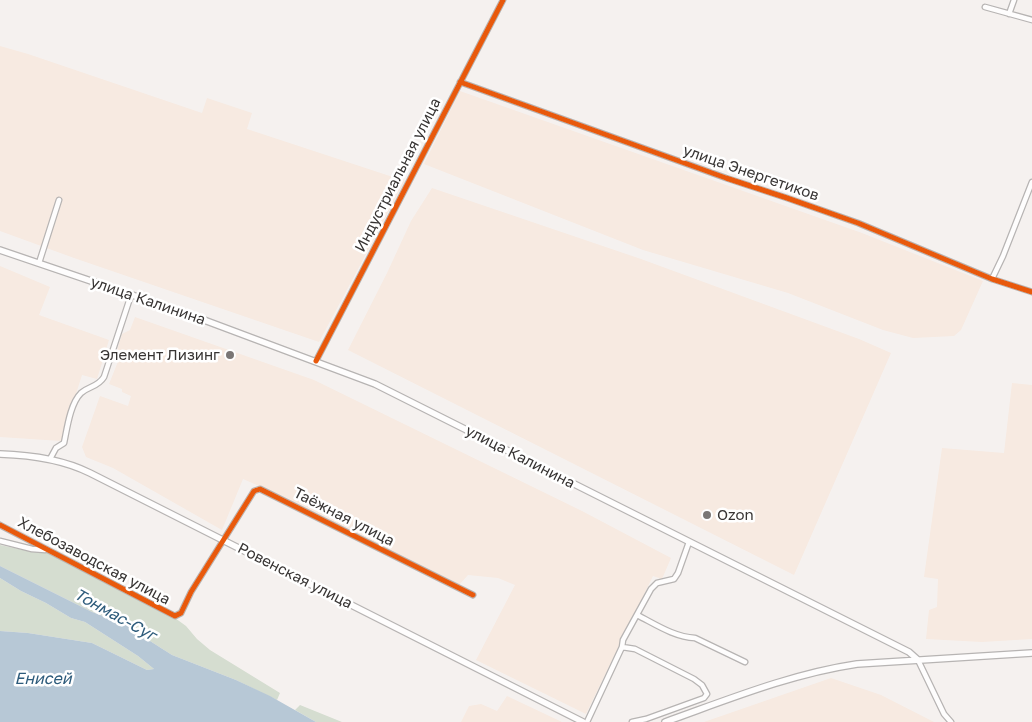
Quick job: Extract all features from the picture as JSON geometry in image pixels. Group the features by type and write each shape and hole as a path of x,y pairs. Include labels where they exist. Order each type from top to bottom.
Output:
{"main road":[{"name":"улица Калинина","path":"0,250 316,361 375,384 909,652 918,660"},
{"name":"Ровенская улица","path":"0,454 50,459 90,472 585,722"},
{"path":"664,722 749,692 818,671 857,664 1032,653"}],"street":[{"name":"Индустриальная улица","path":"316,361 503,0"},
{"path":"1009,14 1014,0"},
{"path":"985,7 1032,20"},
{"name":"улица Энергетиков","path":"460,82 726,178 858,223 992,279 1032,292"},
{"path":"992,279 1032,182"},
{"path":"39,263 59,200"},
{"path":"50,459 56,448 64,443 69,420 77,400 81,394 100,382 104,377 131,295"},
{"name":"Таёжная улица","path":"224,540 254,490 260,489 473,596"},
{"name":"Хлебозаводская улица","path":"0,526 175,616 181,613 190,592 224,540"},
{"path":"0,540 32,549 48,550"},
{"path":"585,722 622,647 623,640 652,589 656,583 674,579 689,542"},
{"path":"637,616 687,638 695,638 745,662"},
{"path":"622,647 634,649 694,679 702,685 707,696 672,710 632,722"},
{"path":"918,660 944,714 951,722"}],"shaded area":[{"path":"0,46 202,113 207,98 252,113 247,129 405,181 319,342 0,231"},
{"path":"460,91 862,233 983,281 961,330 954,336 913,338 883,330 788,293 643,250 424,164"},
{"path":"432,188 641,259 859,339 891,353 794,575 348,350 411,221"},
{"path":"0,266 50,287 39,315 109,340 97,379 82,375 61,441 0,437"},
{"path":"135,317 314,380 582,511 671,558 662,579 653,576 586,714 476,660 515,585 498,578 468,575 459,585 275,493 243,479 222,530 113,468 86,457 82,447 100,396 128,406 131,396 122,392 122,389 109,384 121,354 117,350 122,334 130,330"},
{"path":"1012,383 1032,385 1032,639 982,642 926,639 929,610 937,607 938,579 924,577 942,448 1004,453"},
{"path":"0,545 33,552 47,552 175,618 186,626 210,650 280,693 277,700 236,680 172,655 150,641 136,628 92,612 0,566"},
{"path":"0,578 71,618 85,622 138,656 154,669 147,670 92,643 28,633 0,631"},
{"path":"831,678 881,695 934,722 704,722"},
{"path":"507,696 562,722 461,722 469,706 481,704 497,711"},
{"path":"300,705 342,722 316,722 295,710"}],"water":[{"name":"Енисей","path":"0,566 92,612 136,628 150,641 172,655 236,680 270,696 316,722 0,722 0,631 28,633 92,643 147,670 154,669 138,656 85,622 71,618 0,578"}],"cycle path":[{"path":"316,361 503,0"},
{"path":"460,82 726,178 858,223 992,279 1032,292"},
{"path":"0,525 175,616 181,613 191,592 254,491 260,489 473,595"}],"place":[{"name":"Элемент Лизинг","path":"230,355"},
{"name":"Ozon","path":"707,515"}],"water label":[{"name":"Тонмас-Суг","path":"115,615"}]}
